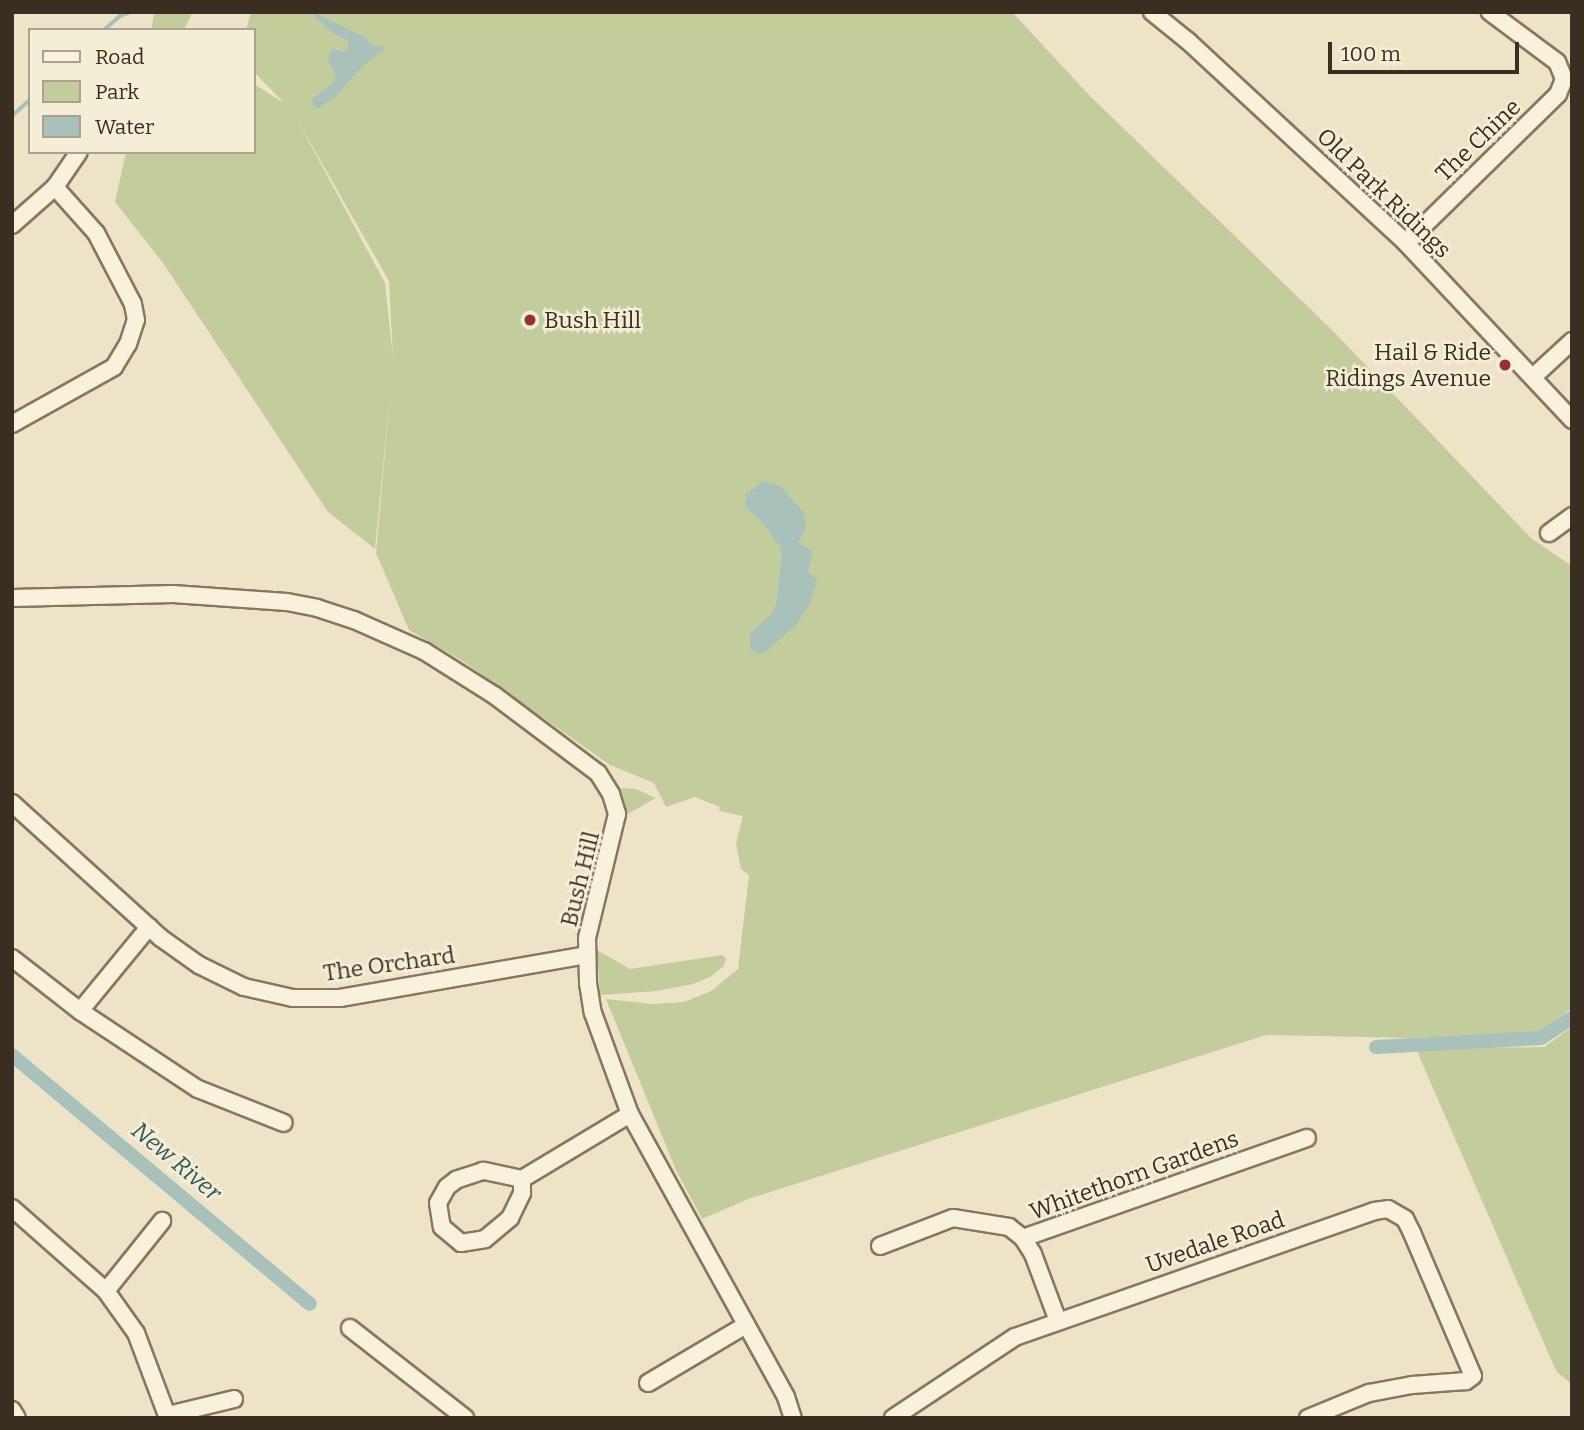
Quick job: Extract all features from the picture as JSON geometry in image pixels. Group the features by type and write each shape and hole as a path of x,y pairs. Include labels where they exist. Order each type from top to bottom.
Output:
{"street":[{"name":"Old Park Ridings","path":"1152,12 1188,41 1406,243 1572,420"},
{"name":"The Chine","path":"1406,243 1558,94 1563,79 1557,62 1490,12"},
{"path":"14,219 54,187 78,154"},
{"path":"12,424 114,367 134,331 136,320 133,304 96,233 54,187"},
{"path":"1533,377 1572,341"},
{"path":"1549,533 1572,516"},
{"name":"Bush Hill","path":"12,598 173,594 287,602 354,620 424,651 590,766 611,794 617,825 587,938 586,955 593,1013 630,1114 786,1398 793,1418"},
{"name":"The Orchard","path":"12,803 149,927 210,971 243,987 293,998 340,998 586,955"},
{"path":"80,1011 149,927"},
{"path":"12,958 80,1011 198,1089 284,1123"},
{"path":"522,1178 522,1193 510,1218 485,1239 461,1243 442,1227 438,1203 447,1187 456,1180 483,1171 522,1178 630,1114"},
{"name":"Whitethorn Gardens","path":"1058,1321 1033,1254 1023,1238 1307,1138"},
{"path":"12,1208 106,1291 136,1333 168,1416 234,1399"},
{"name":"Uvedale Road","path":"893,1418 1002,1345 1058,1321 1374,1211 1388,1209 1405,1219 1473,1376 1466,1381 1412,1385 1369,1394 1308,1418"},
{"path":"880,1246 953,1218 1009,1227 1023,1238"},
{"path":"106,1291 162,1221"},
{"path":"649,1383 746,1325"},
{"path":"350,1328 465,1418"},
{"path":"12,1409 17,1418"}],"green space":[{"path":"193,12 185,28 151,28 154,14"},
{"path":"251,12 1012,12 1090,96 1332,330 1532,539 1572,566 1572,1008 1540,1033 1411,1038 1266,1035 751,1198 702,1219 676,1170 606,999 652,1004 684,1002 711,991 738,969 749,875 741,869 736,843 743,816 719,811 720,807 695,797 666,807 654,783 610,765 464,662 409,630 376,553 391,385 375,549 328,512 163,263 115,202 126,154 256,154 256,85 284,103 256,74 256,28 247,28","holes":["294,114 389,281 393,358 385,283"]},
{"path":"621,788 636,789 656,798 626,815"},
{"path":"597,950 630,969 722,955 726,958 724,966 710,977 693,984 657,991 600,995"},
{"path":"1572,1027 1572,1384 1557,1372 1550,1357 1416,1049 1544,1047"}],"water":[{"path":"315,13 366,38 373,46 383,46 384,50 363,66 335,97 319,108 313,106 312,99 332,84 336,75 328,61 330,53 333,49 344,52 349,46 347,40 334,34 314,16"},
{"path":"764,481 780,486 804,513 806,528 798,543 813,551 808,571 817,580 809,606 794,627 763,654 758,654 750,648 750,634 772,613 776,604 782,558 780,547 762,522 745,507 746,494"}],"waterway":[{"path":"106,28 120,16 131,12"},
{"path":"12,116 28,102"},
{"path":"1376,1047 1541,1038 1572,1018"},
{"name":"New River","path":"12,1055 310,1304"}],"place":[{"name":"Bush Hill","path":"530,320"},
{"name":"Hail & Ride Ridings Avenue","path":"1505,365"}]}
